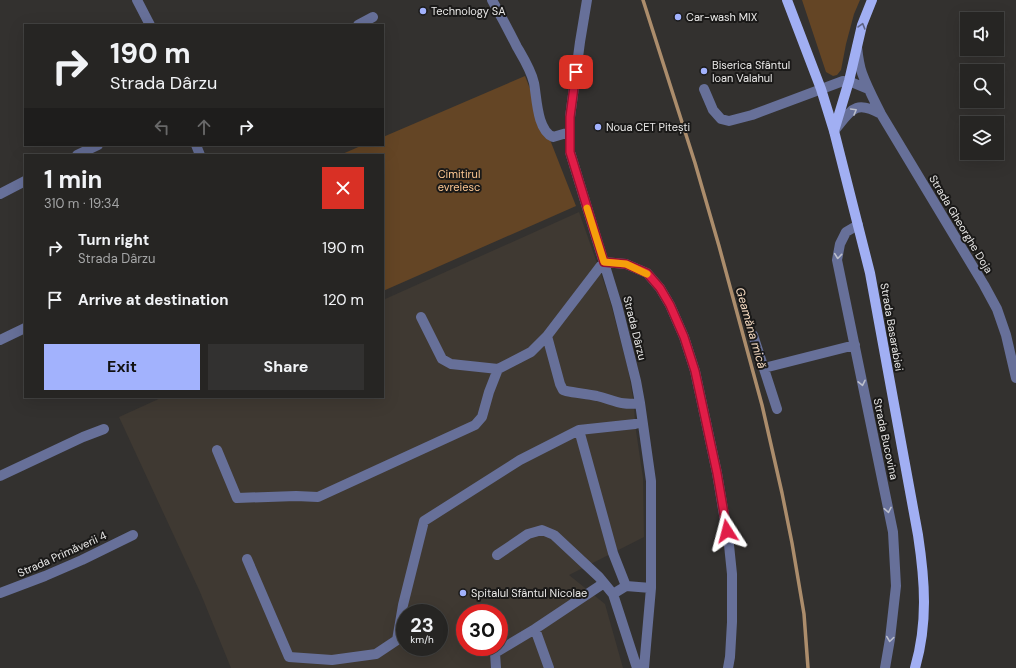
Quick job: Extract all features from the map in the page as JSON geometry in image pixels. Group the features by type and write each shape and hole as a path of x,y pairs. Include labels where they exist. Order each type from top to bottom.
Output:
{"main road":[{"name":"Strada Basarabiei","path":"787,0 821,89 834,131 870,273 923,568 924,620 915,668"},
{"path":"834,131 862,25 872,0"}],"street":[{"path":"137,0 149,24"},
{"path":"492,0 531,73 539,116 545,132 553,137 570,132"},
{"name":"Strada Dârzu","path":"586,0 570,117 570,152 617,305 640,403 651,481 651,588 644,668"},
{"path":"360,24 373,17"},
{"name":"Strada Gheorghe Doja","path":"857,46 861,68 868,88 881,114 984,285 1011,335 1016,378"},
{"path":"704,89 713,110 721,120 729,121 752,115 843,81 848,81 868,88"},
{"path":"834,131 850,112 856,108 869,108 881,114"},
{"path":"79,154 96,146"},
{"path":"0,194 24,182"},
{"name":"Strada Bucovina","path":"858,225 846,232 840,244 837,260 893,532 896,586 885,668"},
{"path":"421,317 442,360 451,364 498,369 531,352 547,336 604,262 626,264 647,273 660,288 670,305 684,337 695,371 717,473 729,545 732,574 732,622 728,668"},
{"path":"0,340 24,328"},
{"path":"754,335 777,409"},
{"path":"547,336 563,390 598,396 620,404 640,403"},
{"path":"764,368 855,345"},
{"path":"217,450 237,498 296,496 318,498 475,425 482,417 489,392 498,369"},
{"path":"247,559 289,657 332,660 376,654 397,640 403,605 424,521 520,460 579,430 642,422"},
{"path":"0,476 104,428"},
{"path":"579,430 613,553 626,586"},
{"path":"497,555 528,534 542,530 554,535 599,578 613,594 637,668"},
{"name":"Strada Primăverii 4","path":"0,593 45,576 133,535"},
{"path":"496,668 494,653 535,630 604,583"},
{"path":"613,594 626,586 651,588"},
{"path":"535,630 549,668"}],"shaded area":[{"path":"579,212 609,297 628,369 643,478 644,537 569,575 605,604 623,668 231,668 200,592 119,417 161,398 384,398 384,300"}],"green space":[{"path":"802,0 860,0 854,14 841,70 837,75 833,76 826,72"},
{"name":"Cimitirul evreiesc","path":"525,76 576,206 384,291 384,154 342,154 361,146 384,146 384,137"}],"waterway":[{"name":"Geamăna mică","path":"643,0 695,163 762,405 792,543 804,614 808,668"}],"slow traffic":[{"path":"587,208 604,262 626,264 647,274"}],"place":[{"name":"Technology SA","path":"423,11"},
{"name":"Car-wash MIX","path":"678,17"},
{"name":"Biserica Sfântul Ioan Valahul","path":"704,71"},
{"name":"Noua CET Pitești","path":"598,127"},
{"name":"Spitalul Sfântul Nicolae","path":"463,593"}],"route":[{"path":"576,72 570,117 570,152 604,262 626,264 647,273 660,288 670,305 684,337 695,371 717,473 727,531"}]}
